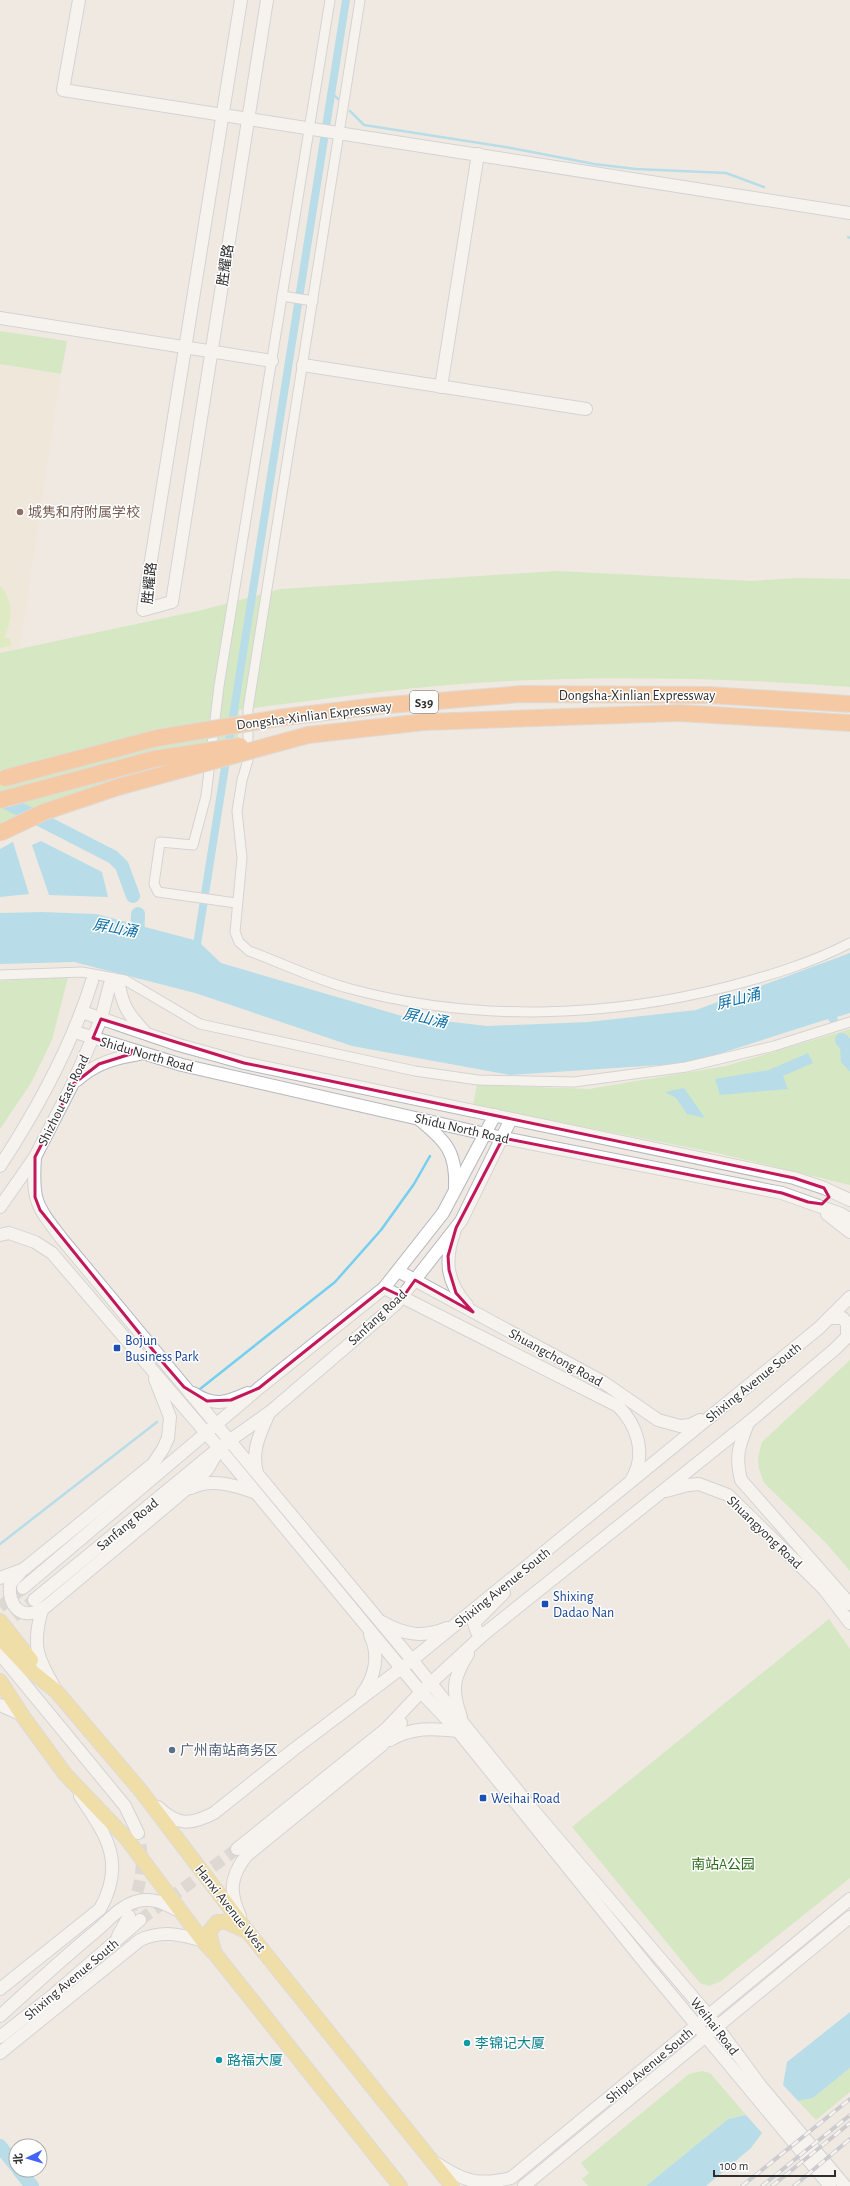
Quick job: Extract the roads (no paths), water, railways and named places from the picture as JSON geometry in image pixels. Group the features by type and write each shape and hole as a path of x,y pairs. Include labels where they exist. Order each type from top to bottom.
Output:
{"highway":[{"name":"Dongsha-Xinlian Expressway","path":"2,779 157,738 285,717 377,706 521,694 709,695 850,704"},
{"name":"Dongsha-Xinlian Expressway","path":"0,800 154,759 308,735 424,722 679,713 850,723"},
{"path":"0,833 44,812 118,787 308,735"}],"main road":[{"path":"79,0 63,90 850,213"},
{"name":"胜耀路","path":"241,0 143,610 172,602 267,0"},
{"path":"441,387 478,154"},
{"path":"0,318 272,361"},
{"path":"303,365 586,409"},
{"name":"Shizhou East Road","path":"0,1166 40,1101 75,1032 92,981"},
{"name":"Shizhou East Road","path":"0,1207 35,1157 72,1085 114,985 122,1004 130,1017 147,1034"},
{"name":"Shidu North Road","path":"82,1012 179,1045 244,1062 596,1138 718,1161 794,1178 824,1188 850,1200"},
{"name":"Shidu North Road","path":"75,1032 141,1054 175,1063 401,1115 592,1157 782,1194 808,1202 850,1219"},
{"path":"175,1063 169,1060 167,1055 169,1048 179,1045"},
{"path":"72,1085 88,1070 99,1064 141,1054"},
{"path":"40,1101 50,1095 58,1097 60,1103 58,1112"},
{"path":"401,1115 409,1112 412,1104 410,1099 402,1095"},
{"name":"Sanfang Road","path":"23,1588 259,1388 384,1288 443,1213 487,1133 495,1115"},
{"path":"418,1118 437,1134 452,1152 455,1165 455,1191"},
{"name":"Sanfang Road","path":"34,1600 224,1444 270,1412 403,1297 458,1224 503,1138 511,1119"},
{"path":"592,1157 586,1154 584,1149 585,1142 596,1138"},
{"path":"35,1157 33,1184 35,1197 40,1210 165,1365 216,1425 224,1444 256,1493 401,1667 426,1688"},
{"path":"808,1202 822,1204 827,1202 829,1197 824,1188"},
{"path":"808,1202 828,1214 850,1232"},
{"path":"443,1213 449,1207 459,1208 462,1213 448,1256 449,1270 456,1293 473,1312"},
{"path":"0,1235 9,1233 35,1242 52,1253 206,1434 224,1444 258,1476 412,1660 426,1688"},
{"path":"52,1253 52,1243 57,1238 62,1239"},
{"name":"Shuangchong Road","path":"398,1271 603,1382 658,1420 680,1426 690,1425 714,1414"},
{"name":"Shuangchong Road","path":"384,1288 618,1406 629,1418 638,1439 639,1460 637,1471 630,1482"},
{"name":"Shixing Avenue South","path":"141,1791 165,1814 176,1821 189,1822 202,1819 214,1813 458,1623 714,1414 829,1318 849,1297"},
{"path":"829,1318 843,1318 847,1324 848,1335"},
{"name":"Shixing Avenue South","path":"237,1849 386,1729 426,1688 480,1638 748,1422 848,1335"},
{"path":"154,1373 164,1375 166,1373 165,1365"},
{"path":"154,1373 170,1417 168,1438 163,1449 152,1464 24,1569 10,1584 10,1597 14,1605 27,1614 37,1612 45,1607 183,1492 207,1470 224,1444"},
{"path":"184,1387 206,1401 215,1402 231,1400 259,1388"},
{"path":"258,1476 254,1462 256,1444 270,1412"},
{"name":"Shuangyong Road","path":"748,1422 738,1448 737,1464 741,1480 850,1604"},
{"path":"183,1492 197,1485 214,1483 243,1488 256,1493"},
{"name":"Shuangyong Road","path":"659,1493 688,1485 699,1484 711,1487 728,1495 824,1589 850,1623"},
{"path":"248,1932 233,1896 233,1879 239,1865 246,1856 382,1745 400,1734 415,1730 438,1728 461,1729 454,1685 464,1661 480,1638 474,1623 499,1599 526,1567"},
{"path":"0,1578 24,1569"},
{"path":"45,1607 42,1610 39,1622 36,1647 41,1662 56,1691"},
{"path":"376,1618 390,1627 416,1635 434,1633 458,1623"},
{"path":"0,1621 56,1691"},
{"path":"355,1703 370,1684 376,1664 374,1642 367,1626"},
{"name":"Hanxi Avenue West","path":"0,1638 30,1670 56,1691 141,1791 248,1932 435,2162 452,2186"},
{"path":"0,1654 125,1806 138,1833"},
{"path":"0,1681 22,1715 103,1830 110,1848 113,1862 112,1880 107,1896 100,1909"},
{"path":"382,1745 406,1718 426,1688"},
{"name":"Weihai Road","path":"426,1688 709,2016 760,2085 845,2186"},
{"path":"0,1693 22,1715"},
{"path":"0,1705 22,1715"},
{"name":"Weihai Road","path":"461,1729 696,2025 830,2186"},
{"path":"65,1774 127,1839 203,1941 216,1955 400,2186"},
{"name":"Shipu Avenue South","path":"435,2162 463,2180 475,2184 511,2178 850,1899"},
{"path":"0,2016 129,1916 138,1901 156,1900 183,1913"},
{"path":"0,1989 100,1909 107,1907 114,1908 129,1916"},
{"name":"Shixing Avenue South","path":"0,2037 114,1945 129,1916"},
{"name":"Shipu Avenue South","path":"524,2186 705,2035 717,2027 761,1989 850,1917"},
{"path":"216,1955 209,1932 218,1922 226,1922 248,1932"},
{"path":"2,2052 140,1940 153,1934 168,1933 203,1941"},
{"path":"638,2074 643,2071 650,2076 646,2085"},
{"path":"533,2160 532,2168 534,2171 540,2172"}],"street":[{"path":"236,903 158,892 154,884 160,842 193,845 206,796 219,686 330,0"},
{"path":"360,0 248,709 248,760 242,780 237,811 242,858 236,903 235,932 239,942 249,951 350,989 427,1004 482,1010 556,1012 623,1008 689,997 777,974 820,958 850,943"},
{"path":"282,296 313,301"},
{"path":"0,974 82,972 125,980 200,1024 415,1071 473,1079 574,1082 686,1067 774,1046 850,1022"},
{"path":"752,1979 761,1989"}],"water":[{"path":"41,841 102,872 108,897 49,895 32,845"},
{"path":"13,842 29,894 0,897 0,849"},
{"name":"屏山涌","path":"41,912 96,914 198,941 221,963 402,1016 487,1026 588,1022 696,1010 850,953 850,1013 837,1017 839,1023 832,1025 828,1019 690,1063 510,1075 352,1046 195,993 74,962 0,964 0,913"},
{"path":"850,1040 850,1072 841,1062 840,1045"},
{"path":"808,1053 813,1063 783,1076 788,1089 720,1095 715,1079 769,1070"},
{"path":"684,1088 705,1118 687,1114 676,1098 665,1092"},
{"path":"850,2012 850,2068 813,2098 798,2101 783,2085 787,2062"},
{"path":"746,2115 762,2133 751,2148 706,2186 646,2186 728,2119"}],"waterway":[{"path":"196,951 346,0"},
{"path":"331,92 338,99"},
{"path":"350,111 364,125 511,148 594,164 636,169 726,173 764,187"},
{"path":"0,799 113,857 122,866 133,896"},
{"name":"屏山涌","path":"137,943 138,914"},
{"path":"842,1040 850,1049"},
{"path":"200,1389 335,1282 381,1230 414,1184 430,1156"},
{"path":"0,1544 157,1422"},
{"path":"0,2146 8,2156"},
{"path":"26,2178 32,2186"}],"tunnel":[{"path":"0,1607 23,1588"},
{"path":"0,1628 34,1600"},
{"path":"131,1909 138,1890 142,1862 138,1833"},
{"path":"140,1920 237,1849"}],"railway":[{"path":"742,2186 850,2099"},
{"path":"762,2186 850,2115"},
{"path":"772,2186 850,2123"},
{"path":"794,2186 850,2139"}],"place":[{"name":"城隽和府附属学校","path":"20,512"},
{"name":"Bojun Business Park","path":"117,1348"},
{"name":"Shixing Dadao Nan","path":"545,1604"},
{"name":"广州南站商务区","path":"172,1750"},
{"name":"Weihai Road","path":"483,1798"},
{"name":"李锦记大厦","path":"467,2043"},
{"name":"路福大厦","path":"219,2060"}],"park label":[{"name":"南站A公园","path":"723,1864"}]}
